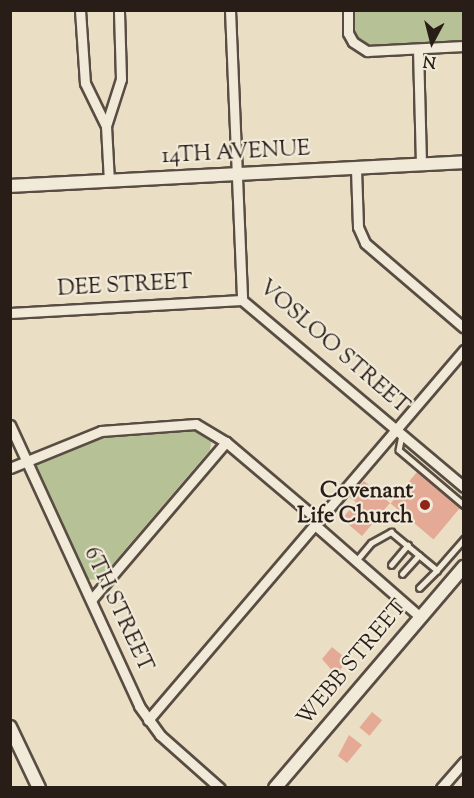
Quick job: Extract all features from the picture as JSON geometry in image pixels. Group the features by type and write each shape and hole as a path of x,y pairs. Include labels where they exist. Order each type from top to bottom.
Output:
{"street":[{"path":"80,10 85,82 106,126"},
{"path":"109,181 106,126 121,79 119,10"},
{"name":"VOSLOO STREET","path":"230,10 242,300 464,487"},
{"path":"348,10 348,33 359,47 367,51 464,46"},
{"path":"418,49 422,164"},
{"name":"14TH AVENUE","path":"10,186 464,162"},
{"path":"356,169 358,226 365,243 464,328"},
{"name":"DEE STREET","path":"10,313 242,300"},
{"path":"148,720 317,523 399,432 464,350"},
{"name":"6TH STREET","path":"10,425 148,720 219,788"},
{"path":"10,468 89,434 152,426 201,425 226,442 420,617"},
{"path":"91,600 226,442"},
{"name":"WEBB STREET","path":"275,788 464,567"},
{"path":"10,727 39,788"},
{"path":"441,788 464,762"}],"lane":[{"path":"399,432 399,450 464,505"},
{"path":"356,561 385,532 396,534 437,570"},
{"path":"419,588 464,539"},
{"path":"391,565 408,545"},
{"path":"402,574 419,555"}],"green space":[{"path":"350,11 463,11 463,41 368,46 360,43 349,30"},
{"path":"187,429 203,430 212,437 210,450 99,580 85,579 33,469 36,460 92,436"}],"building":[{"name":"Covenant Life Church","path":"417,472 460,508 434,539 391,503"},
{"path":"364,481 390,503 362,536 342,519 356,502 350,498"},
{"path":"332,647 348,660 336,675 322,659"},
{"path":"372,712 382,720 370,736 359,728"},
{"path":"349,735 362,745 347,763 338,756"}],"place":[{"name":"Covenant Life Church","path":"425,505"}]}
